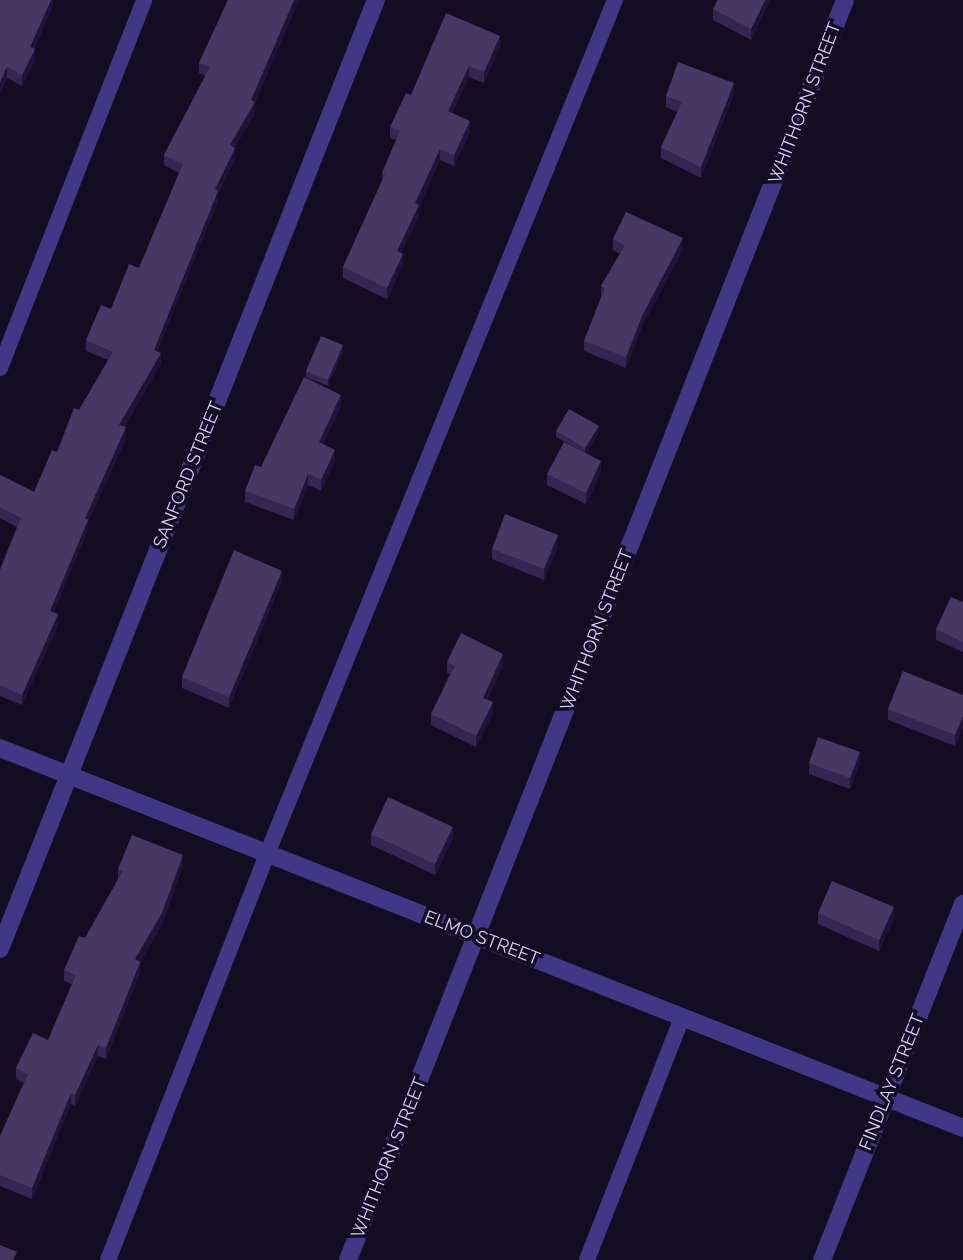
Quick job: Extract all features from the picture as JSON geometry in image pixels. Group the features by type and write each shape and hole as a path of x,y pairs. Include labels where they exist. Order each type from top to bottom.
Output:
{"street":[{"name":"SANFORD STREET","path":"0,949 376,0"},
{"name":"WHITHORN STREET","path":"348,1260 845,0"},
{"name":"ELMO STREET","path":"0,748 963,1128"},
{"name":"FINDLAY STREET","path":"822,1260 963,904"}],"lane":[{"path":"0,368 144,0"},
{"path":"108,1260 267,854 615,0"},
{"path":"587,1260 682,1017"}],"building":[{"path":"0,0 51,0 30,47 35,49 22,75 7,67 0,82"},
{"path":"228,0 294,0 251,100 255,102 230,145 235,148 215,189 218,191 154,350 161,353 119,425 126,427 85,518 88,520 50,611 58,614 22,695 0,685 0,570 21,518 0,507 0,475 34,492 52,450 57,452 74,408 79,410 113,352 86,340 101,305 111,309 129,264 139,268 183,164 164,155 210,67 199,63"},
{"path":"718,0 765,0 751,29 713,9"},
{"path":"446,13 500,36 484,72 469,66 448,111 470,121 454,155 440,149 415,203 419,205 397,251 403,254 387,288 343,267 385,174 382,173 400,131 390,127 406,93 411,95"},
{"path":"678,62 734,83 701,167 661,147 682,102 666,96"},
{"path":"626,212 683,238 642,316 626,357 584,341 605,288 601,286 625,245 613,239"},
{"path":"321,336 343,345 328,380 306,371"},
{"path":"304,377 341,395 319,442 335,450 321,480 308,474 294,509 245,491 255,465 261,467"},
{"path":"569,409 599,426 585,448 556,431"},
{"path":"564,442 601,461 586,493 547,474"},
{"path":"505,514 558,535 544,569 492,549"},
{"path":"234,550 282,571 229,697 182,677"},
{"path":"951,597 963,602 963,642 936,629"},
{"path":"461,633 503,654 483,698 493,702 476,736 431,714 455,666 447,662"},
{"path":"903,671 963,695 963,716 955,735 888,709"},
{"path":"818,737 860,752 850,778 809,763"},
{"path":"388,797 453,827 435,864 371,834"},
{"path":"132,835 183,855 162,913 135,959 140,962 106,1048 98,1045 75,1095 71,1093 32,1188 0,1175 0,1136 28,1074 16,1068 33,1033 48,1040 76,975 64,970 79,936 85,938 123,871 118,869"},
{"path":"832,881 894,907 879,940 818,913"},
{"path":"0,1245 17,1252 13,1260 0,1260"}]}
